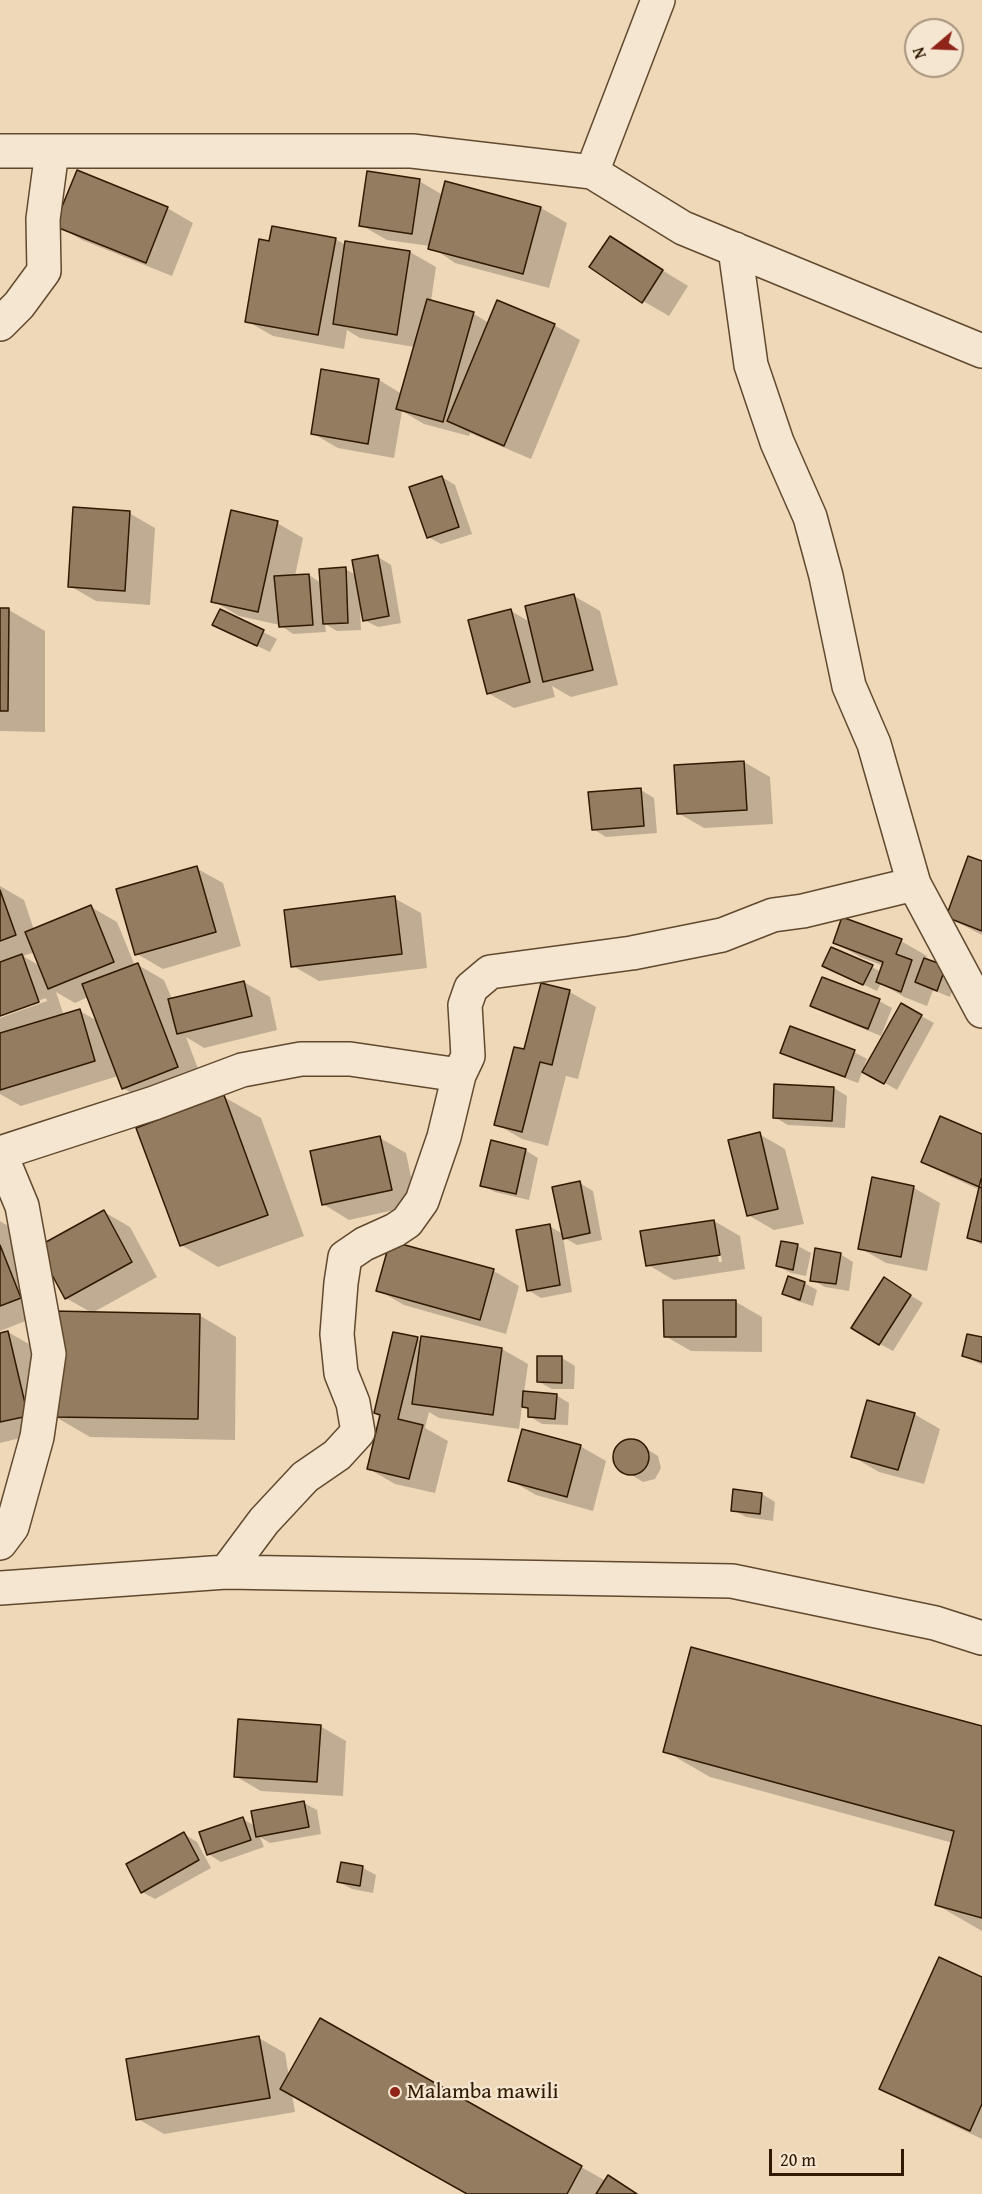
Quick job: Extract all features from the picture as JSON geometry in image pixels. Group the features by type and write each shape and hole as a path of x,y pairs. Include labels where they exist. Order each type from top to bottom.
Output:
{"street":[{"path":"592,172 658,0"},
{"path":"0,151 412,151 592,172 683,228 982,351"},
{"path":"0,324 19,306 44,271 42,219 52,151"},
{"path":"735,249 752,365 777,442 810,517 849,686 874,744 914,884 982,1011"},
{"path":"226,1572 264,1521 305,1477 337,1455 358,1432 353,1403 341,1373 337,1334 345,1257 364,1244 407,1222 422,1201 444,1137 459,1075 468,1056 465,1005 471,988 490,972 632,952 722,935 773,915 803,911 914,884"},
{"path":"0,1543 12,1527 37,1437 49,1354 22,1206 0,1153 242,1071 301,1059 350,1059 459,1075"},
{"path":"0,1588 226,1572 732,1581 935,1623 982,1638"}],"building":[{"path":"77,170 168,207 146,263 54,226"},
{"path":"367,171 420,179 412,234 359,226"},
{"path":"445,181 541,207 523,274 428,249"},
{"path":"272,226 336,238 318,335 245,322 259,239 269,241"},
{"path":"610,236 663,270 642,303 589,267"},
{"path":"345,241 410,251 397,335 333,324"},
{"path":"427,299 474,312 443,422 396,409"},
{"path":"497,300 555,324 504,446 447,421"},
{"path":"321,369 379,379 368,444 311,434"},
{"path":"442,476 459,527 427,538 409,487"},
{"path":"73,507 130,511 125,591 68,587"},
{"path":"231,510 278,521 258,612 211,602"},
{"path":"378,555 389,616 363,621 352,560"},
{"path":"346,567 348,623 323,624 319,569"},
{"path":"309,574 313,625 279,627 274,576"},
{"path":"574,594 593,670 543,682 525,606"},
{"path":"0,608 9,608 8,711 0,711"},
{"path":"220,609 264,630 257,646 212,625"},
{"path":"511,609 530,682 487,694 468,620"},
{"path":"744,761 747,810 677,814 674,765"},
{"path":"641,788 644,826 592,830 588,792"},
{"path":"968,856 982,861 982,931 946,917"},
{"path":"197,866 216,932 135,955 116,889"},
{"path":"0,890 16,935 0,941"},
{"path":"395,896 402,954 291,967 284,910"},
{"path":"91,905 114,962 48,989 25,932"},
{"path":"842,917 902,939 896,954 912,960 901,992 876,982 883,962 833,943"},
{"path":"831,947 873,965 863,985 822,966"},
{"path":"22,954 39,1002 0,1016 0,962"},
{"path":"924,958 946,966 937,991 915,982"},
{"path":"138,963 178,1067 122,1089 82,984"},
{"path":"822,977 880,999 868,1029 810,1006"},
{"path":"244,981 252,1016 177,1034 168,999"},
{"path":"541,983 570,990 552,1065 540,1062 522,1132 494,1125 514,1047 524,1049"},
{"path":"901,1003 922,1015 884,1084 862,1072"},
{"path":"80,1009 95,1061 0,1090 0,1033"},
{"path":"790,1026 855,1050 845,1077 780,1053"},
{"path":"774,1084 834,1087 832,1121 773,1118"},
{"path":"224,1095 268,1215 180,1246 136,1128"},
{"path":"940,1116 982,1134 982,1188 921,1162"},
{"path":"760,1132 778,1209 747,1216 728,1140"},
{"path":"380,1136 392,1190 322,1205 310,1151"},
{"path":"491,1140 526,1149 516,1194 480,1186"},
{"path":"872,1177 914,1186 901,1257 858,1249"},
{"path":"982,1179 982,1242 967,1238"},
{"path":"580,1181 590,1233 563,1239 552,1187"},
{"path":"104,1210 132,1262 65,1299 37,1247"},
{"path":"714,1220 720,1255 646,1266 640,1231"},
{"path":"550,1224 560,1285 527,1291 516,1230"},
{"path":"390,1241 494,1269 480,1320 376,1291"},
{"path":"781,1241 798,1244 793,1270 776,1266"},
{"path":"0,1245 21,1298 0,1306"},
{"path":"815,1248 841,1253 836,1284 810,1281"},
{"path":"788,1276 805,1282 800,1300 782,1294"},
{"path":"884,1277 911,1295 879,1345 851,1328"},
{"path":"663,1300 736,1300 736,1337 664,1337"},
{"path":"53,1311 200,1314 198,1419 52,1417"},
{"path":"8,1331 28,1416 0,1422 0,1333"},
{"path":"393,1332 418,1337 398,1419 423,1425 409,1479 367,1469 380,1415 374,1413"},
{"path":"967,1334 982,1337 982,1362 962,1356"},
{"path":"421,1336 502,1348 493,1415 412,1404"},
{"path":"537,1356 562,1356 562,1383 537,1382"},
{"path":"523,1391 557,1394 555,1419 528,1417 528,1408 522,1407"},
{"path":"867,1400 915,1413 898,1470 851,1457"},
{"path":"522,1429 581,1445 567,1497 508,1481"},
{"path":"631,1439 644,1444 649,1457 644,1470 631,1475 618,1470 613,1457 618,1444"},
{"path":"733,1489 762,1493 760,1514 731,1511"},
{"path":"691,1647 982,1726 982,1918 935,1905 954,1831 663,1752"},
{"path":"238,1719 321,1725 317,1782 234,1777"},
{"path":"304,1801 309,1827 256,1837 251,1811"},
{"path":"243,1817 251,1840 207,1855 199,1832"},
{"path":"184,1832 199,1860 141,1893 126,1864"},
{"path":"341,1862 363,1866 360,1886 337,1882"},
{"path":"939,1957 982,1977 982,2104 970,2131 879,2089"},
{"path":"320,2018 582,2166 567,2194 467,2194 280,2089"},
{"path":"259,2036 270,2098 136,2120 126,2059"},
{"path":"608,2175 637,2194 596,2194"}],"place":[{"name":"Malamba mawili","path":"395,2092"}]}
